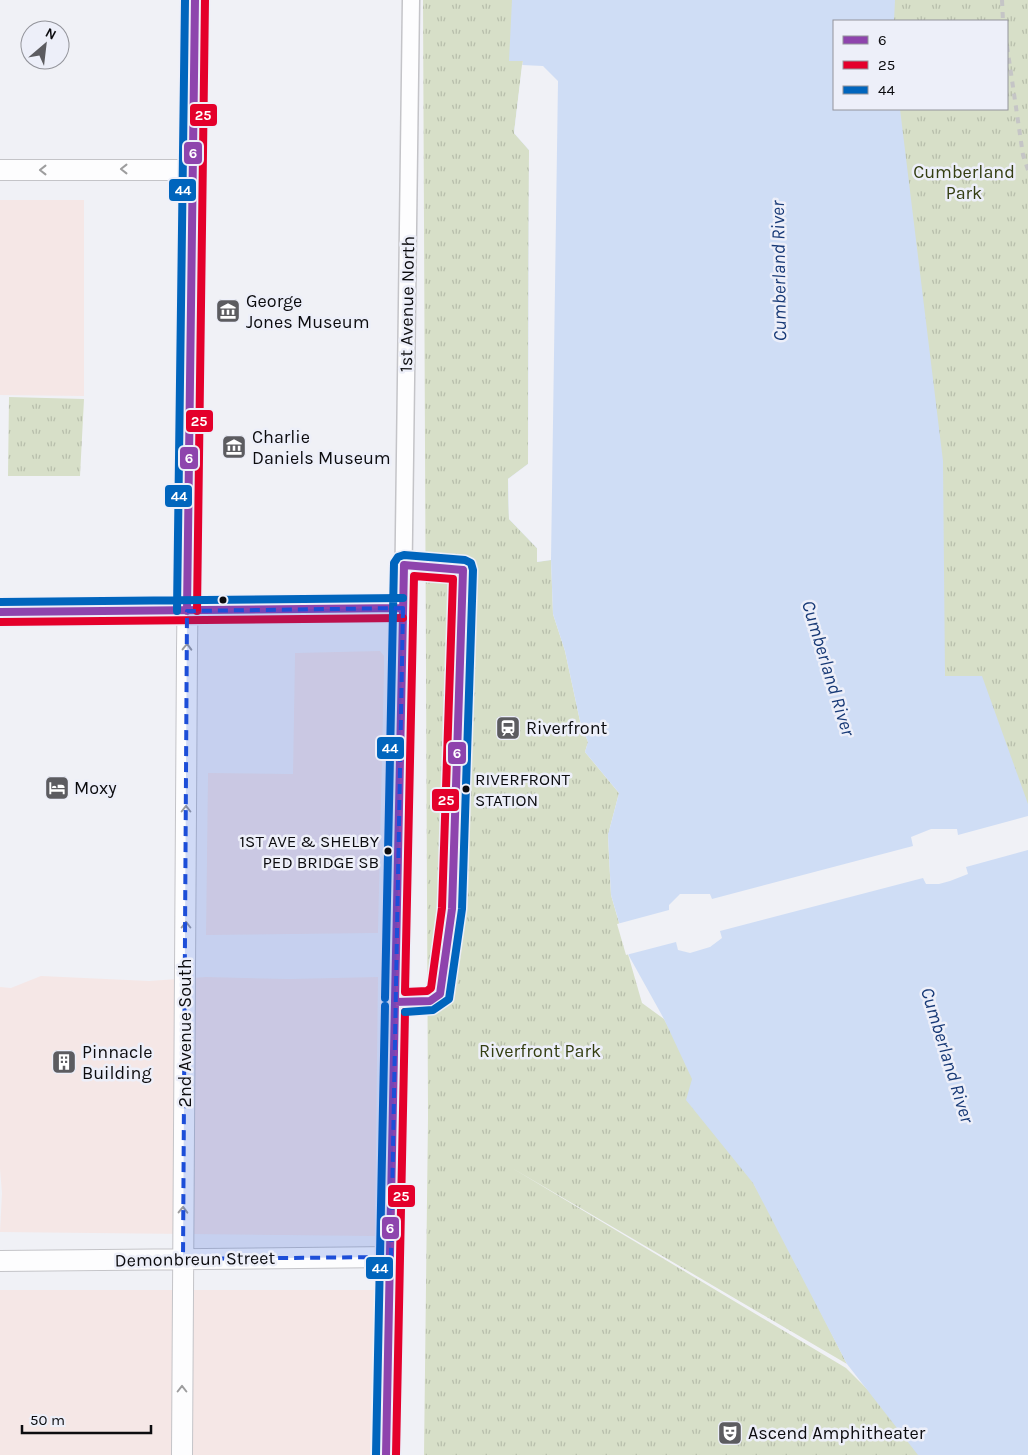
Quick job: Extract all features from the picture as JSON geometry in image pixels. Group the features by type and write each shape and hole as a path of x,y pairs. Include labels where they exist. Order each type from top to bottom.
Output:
{"main road":[{"path":"0,612 402,608 386,1455"}],"street":[{"name":"2nd Avenue South","path":"182,1455 188,611 196,0"},
{"name":"1st Avenue North","path":"402,608 410,0"},
{"path":"0,170 193,170"},
{"name":"Demonbreun Street","path":"0,1261 391,1257"}],"highlighted area":[{"path":"403,608 391,1257 183,1259 187,611"}],"shaded area":[{"path":"0,200 84,200 84,396 0,395"},
{"path":"380,651 384,656 384,672 378,933 206,935 208,773 293,774 295,653"},
{"path":"41,976 149,981 206,977 289,979 378,977 375,1236 0,1232 2,1193 0,1169 0,987 11,988"},
{"path":"0,1290 374,1290 370,1455 0,1455"}],"green space":[{"name":"Riverfront Park","path":"423,0 542,0 523,60 514,133 529,150 528,464 508,479 509,519 551,560 553,614 565,651 580,721 588,742 585,752 619,793 608,835 611,895 642,1003 664,1019 779,1230 847,1364 512,1168 846,1368 933,1455 424,1455 428,1117"},
{"name":"Cumberland Park","path":"893,0 1028,0 1028,829 945,676 893,110 1008,110 1008,20 893,20"},
{"path":"9,397 84,399 80,476 8,476"}],"water":[{"name":"Cumberland River","path":"512,0 895,0 894,20 833,20 833,110 900,110 943,461 945,676 982,676 1028,804 1028,1455 918,1455 847,1364 753,1183 686,1100 692,1079 664,1019 629,956 611,895 608,835 619,793 585,752 588,742 580,721 565,651 553,614 551,560 537,562 537,548 509,519 508,479 528,464 529,150 514,133 523,61 509,61"}],"pier":[{"path":"522,65 543,66 558,81 551,560 537,562 537,548 509,519 508,479 528,464 529,150 514,133"},
{"path":"1028,816 1028,850 966,867 968,874 950,881 939,884 926,884 923,878 720,931 722,938 710,947 690,953 678,950 676,942 626,955 617,924 669,910 669,905 680,894 710,894 712,899 913,846 911,837 931,829 957,829 958,835"}],"railway":[{"path":"1002,0 1003,20"},
{"path":"1008,53 1023,155 1028,170"}],"transit line":[{"name":"44","path":"177,611 185,0"},
{"name":"6","path":"187,611 195,0"},
{"name":"25","path":"197,611 205,0"},
{"name":"44","path":"385,998 394,563 398,557 404,555 465,560 471,563 473,570 462,909 449,999 433,1010 405,1012"},
{"name":"6","path":"404,565 463,570 452,909 440,994 430,1001 395,1002 404,565"},
{"name":"25","path":"414,576 453,579 442,908 431,988 427,991 405,992 414,576"},
{"name":"44","path":"0,602 403,598"},
{"name":"6","path":"0,612 403,608"},
{"name":"25","path":"0,622 403,618"},
{"name":"6","path":"386,1455 395,1002"},
{"name":"44","path":"376,1455 385,1006"},
{"name":"25","path":"396,1455 405,1012"}],"place":[{"name":"George Jones Museum","path":"228,311"},
{"name":"Charlie Daniels Museum","path":"234,447"},
{"name":"Riverfront","path":"508,728"},
{"name":"Moxy","path":"57,788"},
{"name":"RIVERFRONT STATION","path":"466,789"},
{"name":"1ST AVE & SHELBY PED BRIDGE SB","path":"388,851"},
{"name":"Pinnacle Building","path":"64,1062"},
{"name":"Ascend Amphitheater","path":"730,1433"}]}
